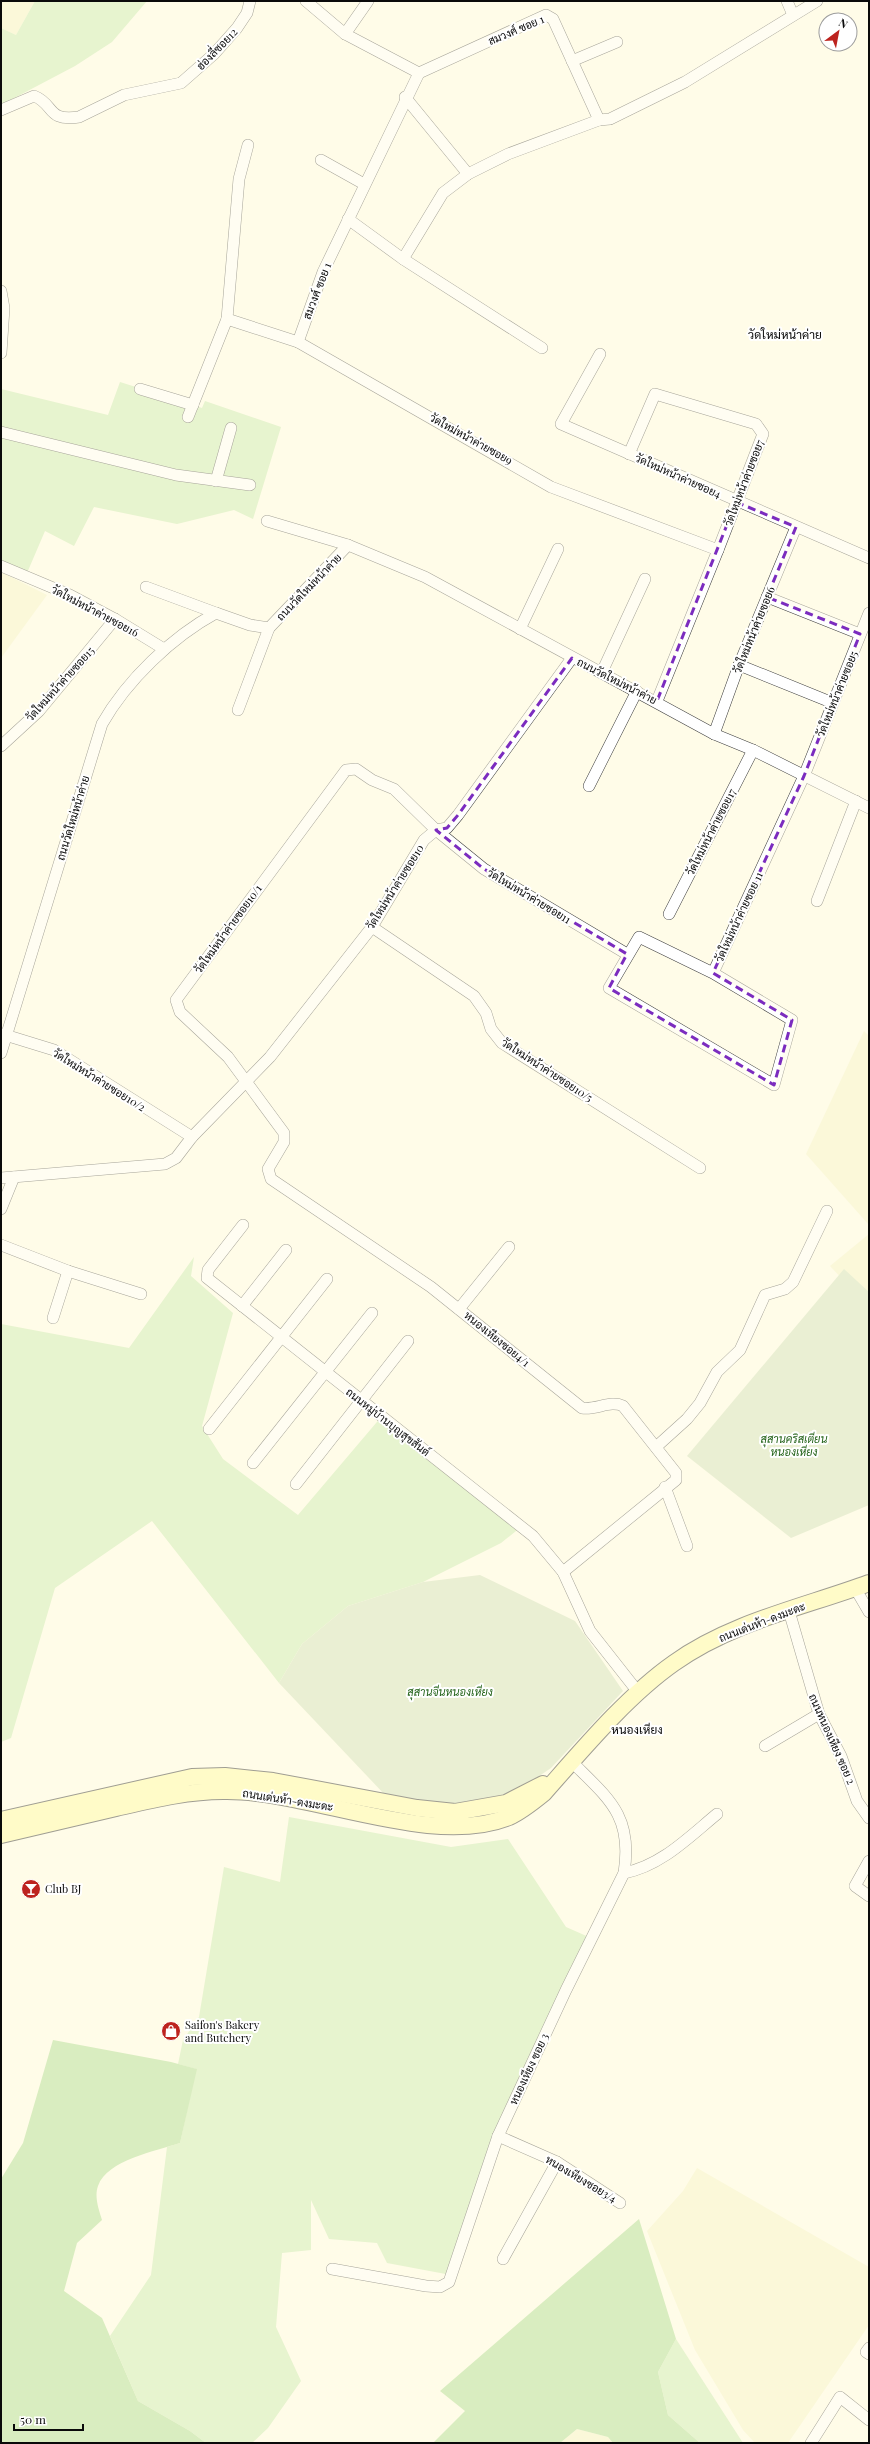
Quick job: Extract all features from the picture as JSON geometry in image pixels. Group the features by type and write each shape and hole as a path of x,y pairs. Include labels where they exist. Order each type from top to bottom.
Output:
{"main road":[{"name":"ถนนเด่นห้า-ดงมะดะ","path":"1,1835 160,1798 194,1792 225,1790 484,1824 509,1817 527,1807 544,1793 638,1692 674,1662 701,1646 741,1627 862,1585"},
{"name":"ถนนเด่นห้า-ดงมะดะ","path":"1,1820 185,1779 225,1776 273,1781 434,1818"}],"street":[{"name":"ฮ่องลี่ซอย12","path":"1,110 34,96 39,98 58,117 79,117 124,95 181,83 214,54 238,28 247,13 250,1"},
{"path":"306,1 345,34 419,73"},
{"path":"345,34 368,1"},
{"path":"787,1 793,15"},
{"path":"403,259 443,193 468,174 508,154 599,120 610,119 685,82 817,1"},
{"name":"สมวงศ์ ซอย 1","path":"298,342 323,272 405,97 419,73 546,15 553,19 599,120"},
{"path":"572,61 617,42"},
{"path":"405,97 468,174"},
{"path":"188,417 227,319 239,178 248,145"},
{"path":"321,160 364,184"},
{"path":"348,219 403,259 542,348"},
{"path":"1,291 4,308 1,353"},
{"name":"วัดใหม่หน้าค่ายซอย9","path":"227,319 298,342 551,487 718,550"},
{"name":"วัดใหม่หน้าค่ายซอย4","path":"600,354 561,424 736,502 869,558"},
{"path":"140,389 193,405"},
{"name":"วัดใหม่หน้าค่ายซอย7","path":"629,454 655,394 756,424 763,434 657,701"},
{"path":"216,481 231,428"},
{"path":"1,432 176,475 250,485"},
{"path":"267,521 348,545"},
{"name":"วัดใหม่หน้าค่ายซอย6","path":"714,734 739,665 796,528"},
{"name":"ถนนวัดใหม่หน้าค่าย","path":"1,1053 4,1035 102,724 113,704 164,649 201,621 216,613 250,625 269,628 348,545 425,577 572,658 657,701 714,734 753,750 869,808"},
{"path":"520,629 558,549"},
{"name":"วัดใหม่หน้าค่ายซอย16","path":"1,566 70,595 115,619 164,649"},
{"path":"602,672 645,579"},
{"path":"146,587 216,613"},
{"path":"767,597 860,634"},
{"name":"วัดใหม่หน้าค่ายซอย5","path":"804,776 869,613"},
{"name":"วัดใหม่หน้าค่ายซอย15","path":"1,746 44,706 115,619"},
{"path":"238,710 269,628"},
{"name":"วัดใหม่หน้าค่ายซอย10","path":"1,1178 165,1164 176,1158 192,1137 270,1057 372,927 424,840 436,830 447,828 458,815 572,658"},
{"path":"739,665 833,704"},
{"path":"589,786 637,691"},
{"name":"วัดใหม่หน้าค่ายซอย17","path":"670,914 753,750"},
{"name":"วัดใหม่หน้าค่ายซอย11","path":"346,770 356,769 372,780 394,789 436,830 484,868 627,954"},
{"name":"วัดใหม่หน้าค่ายซอย10/1","path":"246,1082 228,1057 180,1012 176,1000 346,770"},
{"name":"วัดใหม่หน้าค่ายซอย 11","path":"713,973 804,776"},
{"path":"817,901 856,801"},
{"name":"วัดใหม่หน้าค่ายซอย10/5","path":"372,927 474,996 486,1013 491,1029 502,1043 700,1168"},
{"name":"วัดใหม่หน้าค่ายซอย 11","path":"639,937 713,973 792,1020 774,1085 609,988 627,954 639,937"},
{"name":"วัดใหม่หน้าค่ายซอย10/2","path":"4,1035 54,1050 192,1137"},
{"name":"หนองเหียงซอย4/1","path":"246,1082 284,1133 284,1142 268,1169 271,1179 431,1287 582,1408 592,1409 615,1402 623,1406 676,1473 676,1480 665,1487 563,1572"},
{"path":"1,1209 14,1177"},
{"path":"656,1447 687,1419 700,1403 717,1372 740,1350 765,1295 785,1289 793,1282 827,1211"},
{"name":"ถนนหมู่บ้านบุญสุขสันต์","path":"244,1225 208,1270 207,1278 533,1536 563,1572 590,1631 638,1692"},
{"path":"1,1245 68,1271 141,1294"},
{"path":"459,1309 509,1247"},
{"path":"242,1306 286,1250"},
{"path":"53,1318 68,1271"},
{"path":"209,1429 327,1280"},
{"path":"253,1463 372,1313"},
{"path":"296,1484 408,1341"},
{"path":"665,1487 687,1546"},
{"path":"862,1585 869,1612"},
{"name":"ถนนหนองเหียง ซอย 2","path":"789,1611 819,1714 841,1756 857,1801 869,1818"},
{"path":"765,1746 819,1714"},
{"name":"หนองเหียง ซอย 3","path":"332,2269 426,2286 440,2287 446,2284 498,2136 566,1990 624,1873 628,1852 620,1815 612,1802 567,1768"},
{"path":"624,1873 642,1869 659,1860 718,1814"},
{"path":"869,1861 855,1886 869,1896"},
{"name":"หนองเหียงซอย3/4","path":"498,2136 557,2162 620,2203"},
{"path":"503,2259 557,2162"},
{"path":"869,2348 866,2352 869,2354"},
{"path":"811,2443 840,2397 869,2420"}],"highlighted area":[{"path":"736,502 796,527 767,597 860,634 804,776 713,973 792,1020 774,1085 609,988 627,954 484,869 436,830 447,828 458,815 572,658 657,701"}],"green space":[{"path":"1,1 35,1 16,35 1,28"},
{"path":"35,1 147,1 112,42 75,66 1,105 1,28 16,35"},
{"path":"120,382 202,408 205,401 281,427 253,519 234,510 177,524 94,507 74,546 45,531 27,573 1,566 1,389 108,415"},
{"path":"1,572 47,595 1,658"},
{"path":"864,1031 869,1036 869,1225 806,1154"},
{"path":"869,1234 869,1304 867,1305 830,1266"},
{"path":"194,1257 191,1276 233,1313 202,1426 223,1459 298,1515 382,1416 521,1527 501,1543 423,1582 348,1606 302,1644 279,1683 152,1521 55,1588 11,1738 1,1742 1,1324 129,1348"},
{"name":"สุสานคริสเตียน หนองเหียง","path":"844,1269 869,1292 869,1505 791,1538 687,1456"},
{"name":"สุสานจีนหนองเหียง","path":"480,1575 575,1621 623,1691 551,1768 520,1789 488,1800 445,1806 386,1796 279,1683 302,1644 348,1606 423,1582"},
{"path":"289,1817 451,1847 508,1839 566,1927 591,1938 495,2144 451,2275 387,2263 377,2243 329,2239 311,2200 311,2250 282,2253 276,2327 301,2381 268,2428 252,2443 206,2443 190,2431 138,2401 110,2336 151,2275 167,2147 180,2143 196,2069 178,2064 183,2040 199,2017 224,1867 280,1882"},
{"path":"53,2040 171,2062 197,2069 180,2143 133,2158 111,2169 103,2177 97,2190 97,2203 102,2220 77,2243 64,2291 102,2318 138,2401 190,2431 206,2443 1,2443 1,2179 23,2143"},
{"path":"697,2168 869,2267 869,2325 788,2443 755,2443 743,2430 695,2350 647,2231 683,2191"},
{"path":"639,2219 676,2339 658,2372 668,2415 700,2443 613,2443 608,2437 577,2429 560,2443 433,2443 465,2411 440,2391"},
{"path":"676,2339 743,2443 700,2443 668,2415 658,2372"},
{"path":"577,2429 608,2437 613,2443 560,2443"}],"place":[{"name":"Club BJ","path":"31,1889"},
{"name":"Saifon's Bakery and Butchery","path":"171,2031"}],"district":[{"name":"วัดใหม่หน้าค่าย","path":"785,335"},
{"name":"หนองเหียง","path":"637,1730"}]}
